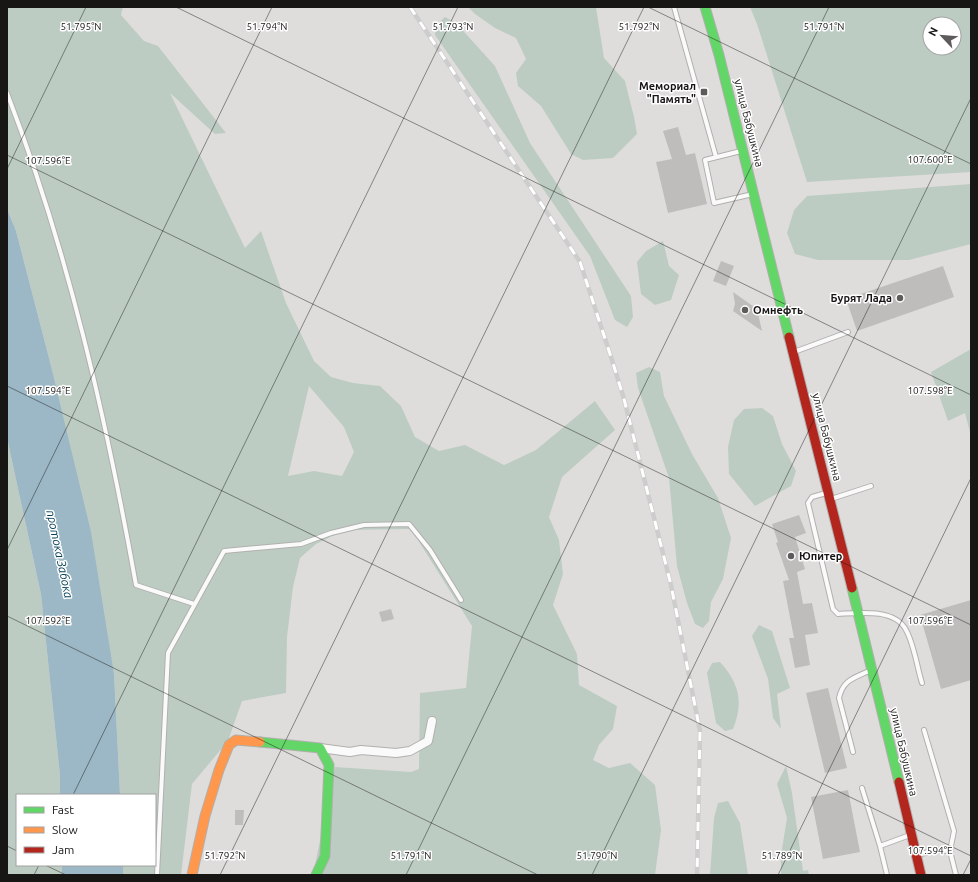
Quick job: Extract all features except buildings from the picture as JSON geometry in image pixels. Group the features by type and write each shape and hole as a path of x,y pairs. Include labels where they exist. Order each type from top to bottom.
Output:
{"main road":[{"name":"улица Бабушкина","path":"705,7 719,55 859,613 921,875"},
{"path":"192,875 205,816 218,770 229,745 236,740 320,748 328,764 328,772 325,856 316,875"}],"street":[{"path":"320,748 350,752 361,750 396,753 410,751 428,742 432,721"}],"lane":[{"path":"674,7 716,157"},
{"path":"7,93 46,206 82,327 120,498 136,585 194,604"},
{"path":"743,150 705,160 714,203 754,193"},
{"path":"794,352 848,332"},
{"path":"871,486 829,496 812,497 808,503 833,609 838,614 879,614 896,619 906,629 922,683"},
{"path":"157,875 168,653 224,551 301,544 331,533 364,526 409,524 430,550 461,600"},
{"path":"853,752 839,698 841,689 845,683 873,670"},
{"path":"924,730 954,831 950,851 956,875"},
{"path":"862,788 880,846 887,875"},
{"path":"880,846 911,834"},
{"path":"916,855 935,850 950,851"}],"shaded area":[{"path":"7,7 123,7 121,15 144,41 158,46 226,133 215,134 170,93 245,248 261,231 286,303 314,361 331,377 353,383 380,386 401,406 415,437 439,451 465,445 504,465 536,450 595,401 615,430 562,477 549,517 559,540 563,574 553,605 577,654 579,685 617,706 613,729 599,745 593,760 609,768 630,763 655,785 661,830 655,875 313,875 335,767 411,772 419,769 420,693 466,688 472,626 411,529 345,530 316,544 300,558 293,587 287,637 286,693 242,701 228,741 192,784 181,875 123,875 123,866 156,866 156,794 120,794 114,674 50,362 16,231 7,209","holes":["309,386 344,427 354,452 342,476 314,471 288,476"]},
{"path":"468,7 596,7 604,58 625,81 637,134 613,158 583,160 571,154 541,106 518,86 516,73 526,59 516,38 495,28 475,14"},
{"path":"750,7 971,7 971,172 807,182 757,24"},
{"path":"445,17 456,23 495,66 530,143 631,296 633,317 627,327 615,320 590,256 435,35 436,25"},
{"path":"971,184 971,244 909,260 818,260 795,254 787,233 794,210 807,196"},
{"path":"663,241 669,266 679,275 671,300 655,305 641,294 637,262 646,251"},
{"path":"971,349 971,436 965,413 948,421 931,372"},
{"path":"649,367 660,372 664,396 692,454 718,498 731,538 723,579 711,602 709,621 703,628 695,624 687,603 677,566 669,478 638,388 636,373"},
{"path":"762,408 773,416 782,444 796,471 791,486 755,506 729,474 728,447 734,420 744,409"},
{"path":"7,438 41,594 60,775 60,794 16,794 16,866 62,866 62,875 7,875"},
{"path":"759,625 772,631 790,688 777,694 781,729 773,718 768,679 752,636"},
{"path":"720,662 732,678 738,693 739,701 733,729 725,731 716,723 707,673 712,663"},
{"path":"786,766 792,793 803,871 808,870 809,875 781,875 781,855 787,818 777,784"},
{"path":"728,801 740,823 748,875 710,875 714,818 718,803"}],"water":[{"name":"протока Забока","path":"7,209 16,231 50,362 91,532 114,674 120,794 60,794 60,775 41,594 7,438"},
{"path":"62,866 123,866 123,875 62,875"}],"railway":[{"path":"410,7 580,262 624,399 671,585 700,731 697,875"}],"traffic: fast":[{"path":"705,7 719,55 789,337"},
{"path":"852,588 899,782"},
{"path":"260,742 320,748 329,765 325,856 316,875"}],"traffic: slow":[{"path":"192,875 205,816 219,770 229,745 236,740 260,742"}],"traffic: jam":[{"path":"789,337 852,588"},
{"path":"899,782 921,875"}],"place":[{"name":"Мемориал \"Память\"","path":"704,92"},
{"name":"Бурят Лада","path":"900,298"},
{"name":"Омнефть","path":"745,310"},
{"name":"Юпитер","path":"791,556"}]}
